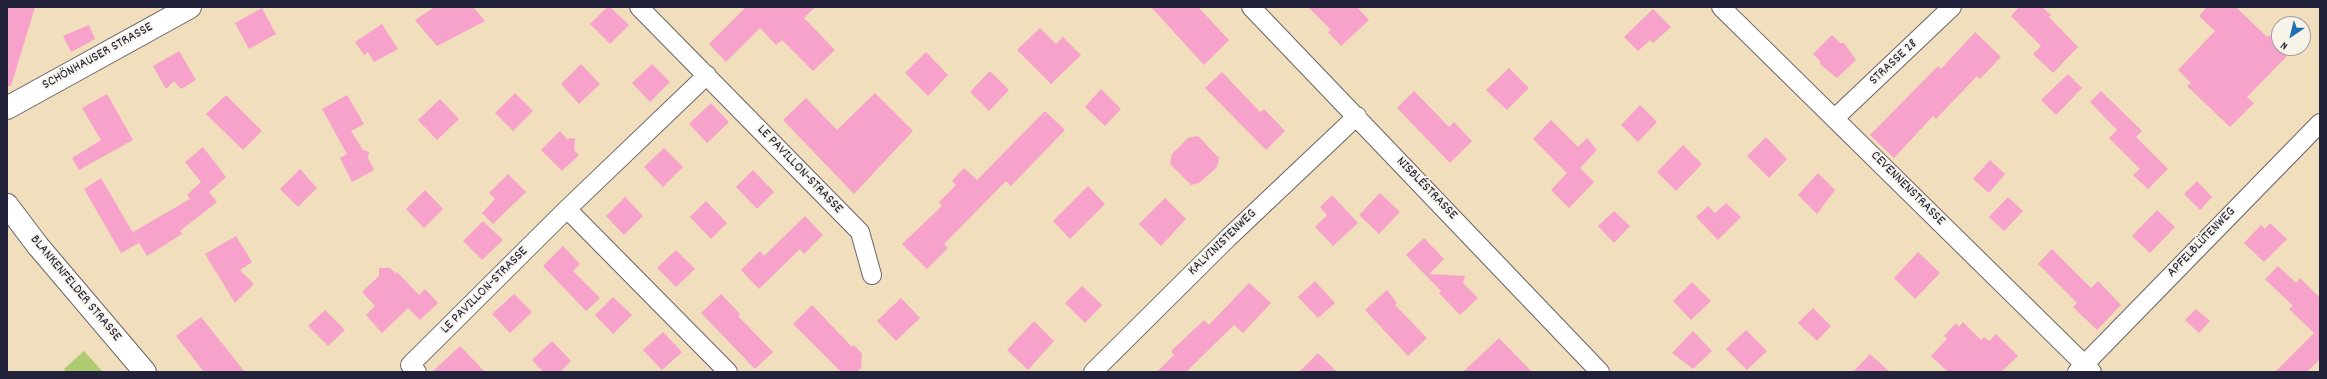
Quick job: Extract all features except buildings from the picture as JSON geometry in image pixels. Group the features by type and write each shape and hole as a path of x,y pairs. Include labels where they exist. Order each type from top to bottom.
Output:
{"street":[{"name":"SCHÖNHAUSER STRASSE","path":"7,108 190,7"},
{"name":"LE PAVILLON-STRASSE","path":"639,7 860,232 872,275"},
{"name":"NISBLÉSTRASSE","path":"1251,7 1357,116 1600,372"},
{"name":"CEVENNENSTRASSE","path":"1721,7 1835,118 2084,370"},
{"name":"STRASSE 28","path":"1835,118 1952,7"},
{"name":"LE PAVILLON-STRASSE","path":"417,372 410,365 567,209 707,75"},
{"name":"KALVINISTENWEG","path":"1093,372 1228,238 1357,116"},
{"name":"APFELBLÜTENWEG","path":"2084,370 2320,123"},
{"name":"BLANKENFELDER STRASSE","path":"7,205 38,246 145,372"},
{"path":"567,209 728,372"}],"green space":[{"path":"84,351 103,372 66,372 64,369"}]}
